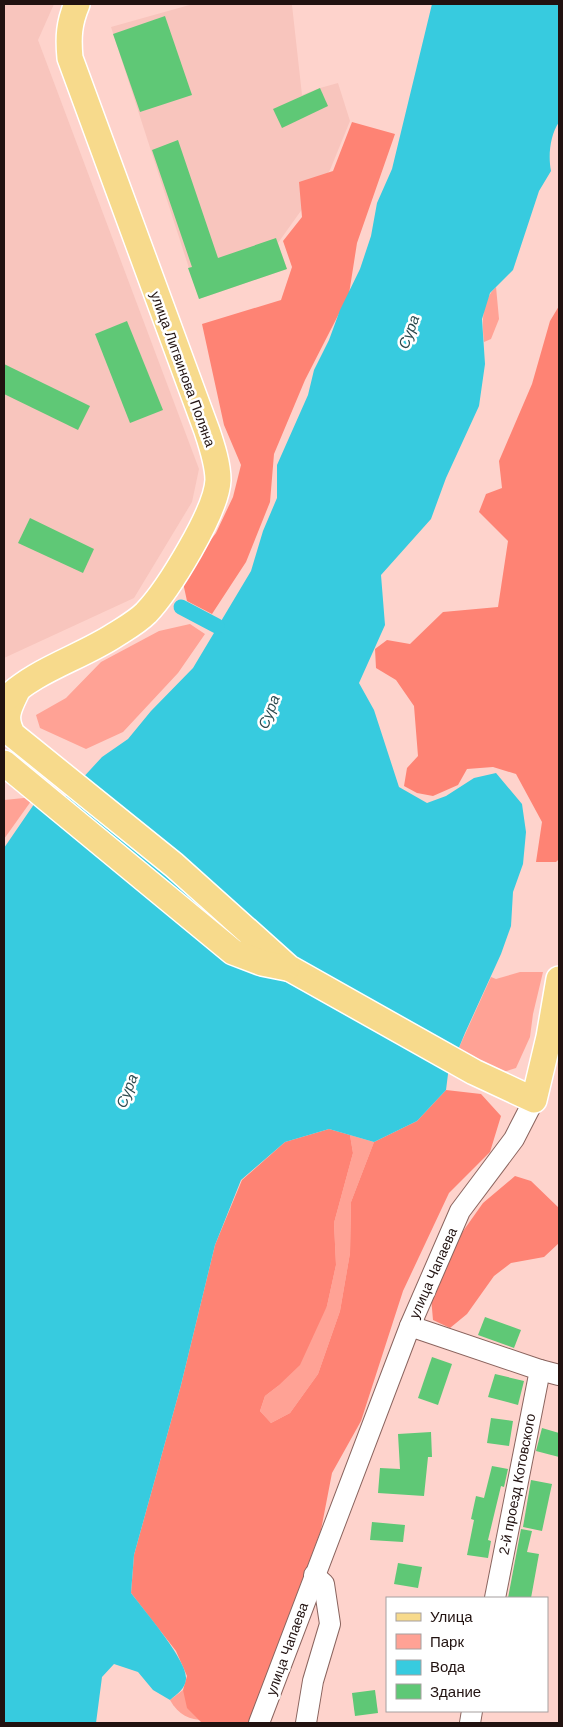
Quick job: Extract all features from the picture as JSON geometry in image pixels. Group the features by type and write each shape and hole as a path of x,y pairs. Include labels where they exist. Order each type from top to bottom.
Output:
{"main road":[{"name":"улица Литвинова Поляна","path":"11,695 36,677 113,637 136,622 147,611 160,596 188,551 213,500 218,480 207,431 70,58 68,37 77,4"},
{"path":"11,695 7,719 8,727 13,735 174,865 289,968 474,1072 534,1100"},
{"path":"12,769 234,952 262,963 289,968"},
{"name":"улица Чапаева","path":"534,1100 549,1037 559,979"}],"street":[{"name":"улица Чапаева","path":"259,1723 410,1326 460,1211 514,1139 534,1100"},
{"path":"410,1326 559,1375"},
{"name":"2-й проезд Котовского","path":"494,1597 540,1370"},
{"name":"улица Чапаева","path":"306,1723 313,1681 330,1624 324,1584 314,1575"}],"shaded area":[{"path":"4,4 54,4 38,40 199,469 192,502 134,598 4,658"},
{"path":"193,4 292,5 302,95 338,83 350,121 330,170 278,243 287,269 199,299 111,27"},
{"path":"352,122 395,134 357,243 349,294 305,380 274,454 270,502 246,562 212,614 187,601 182,578 216,533 233,497 241,465 224,425 202,324 281,300 292,267 283,241 302,217 299,182 333,171"},
{"path":"559,306 559,859 556,862 536,862 542,822 516,774 493,767 467,769 458,785 433,796 417,793 404,786 407,768 418,756 414,706 396,680 376,668 375,649 387,640 410,644 443,612 498,607 508,541 479,512 486,494 502,488 499,461 532,384 550,321"},
{"path":"446,1090 481,1094 501,1116 490,1152 449,1193 403,1291 361,1421 332,1473 321,1530 248,1723 202,1723 187,1708 183,1690 187,1676 176,1651 131,1593 134,1555 181,1385 215,1245 242,1180 285,1142 329,1129 350,1135 353,1153 334,1223 336,1265 327,1306 300,1365 265,1396 260,1411 271,1423 290,1413 318,1374 340,1311 350,1253 351,1202 374,1142 417,1121"},
{"path":"515,1176 531,1181 559,1208 559,1243 544,1257 511,1263 494,1276 467,1314 450,1328 433,1320 431,1297 444,1258 483,1203"}],"green space":[{"path":"496,287 499,319 491,339 484,342 483,320 485,306"},
{"path":"190,624 205,634 178,673 123,732 86,749 40,728 36,715 66,698 101,662 159,631"},
{"path":"34,797 4,839 4,800"},
{"path":"520,972 543,972 533,1014 530,1037 516,1068 500,1073 457,1052 491,977 496,979"},
{"path":"350,1135 374,1142 351,1202 350,1253 340,1311 318,1374 290,1413 271,1423 260,1411 265,1396 278,1386 327,1306 336,1265 334,1223 353,1153"},
{"path":"183,1690 213,1699 239,1714 208,1720 199,1720 183,1715 170,1700"}],"water":[{"name":"Сура","path":"432,4 559,4 559,122 550,146 551,171 539,191 513,270 490,293 482,319 485,364 479,406 446,478 431,519 381,575 385,625 359,683 374,710 399,787 427,803 446,796 474,778 496,773 522,804 526,832 523,864 513,892 511,926 501,954 448,1074 446,1090 417,1121 374,1142 329,1129 285,1142 241,1180 215,1245 181,1385 134,1555 131,1593 164,1635 180,1660 186,1679 183,1688 170,1700 153,1690 138,1672 114,1664 102,1677 96,1723 4,1723 4,848 41,794 56,807 102,757 128,739 151,711 193,668 251,571 263,531 277,498 277,465 308,395 314,370 360,269 371,236 377,203 392,169"}],"building":[{"path":"165,16 192,95 140,112 113,34"},
{"path":"320,88 328,106 282,128 273,109"},
{"path":"178,140 218,258 276,238 287,269 199,299 188,268 192,267 152,150"},
{"path":"127,321 163,410 130,423 95,334"},
{"path":"4,364 90,406 78,430 4,394"},
{"path":"30,518 94,549 83,573 18,543"},
{"path":"485,1317 521,1330 514,1348 478,1335"},
{"path":"432,1357 452,1364 438,1405 418,1398"},
{"path":"495,1374 524,1381 518,1405 488,1397"},
{"path":"491,1418 513,1421 509,1446 487,1443"},
{"path":"542,1428 559,1433 559,1457 536,1451"},
{"path":"431,1432 432,1457 428,1457 424,1496 378,1493 380,1468 400,1469 398,1434"},
{"path":"492,1466 508,1469 504,1487 501,1486 488,1540 491,1541 488,1558 467,1555 474,1520 471,1519 476,1496 484,1498"},
{"path":"531,1480 552,1484 542,1531 523,1527"},
{"path":"372,1522 405,1525 403,1542 370,1540"},
{"path":"521,1529 532,1531 527,1552 539,1554 531,1597 508,1597"},
{"path":"398,1563 422,1567 418,1588 394,1584"},
{"path":"375,1690 378,1713 355,1716 352,1693"}],"waterway":[{"path":"181,607 217,626"}]}
